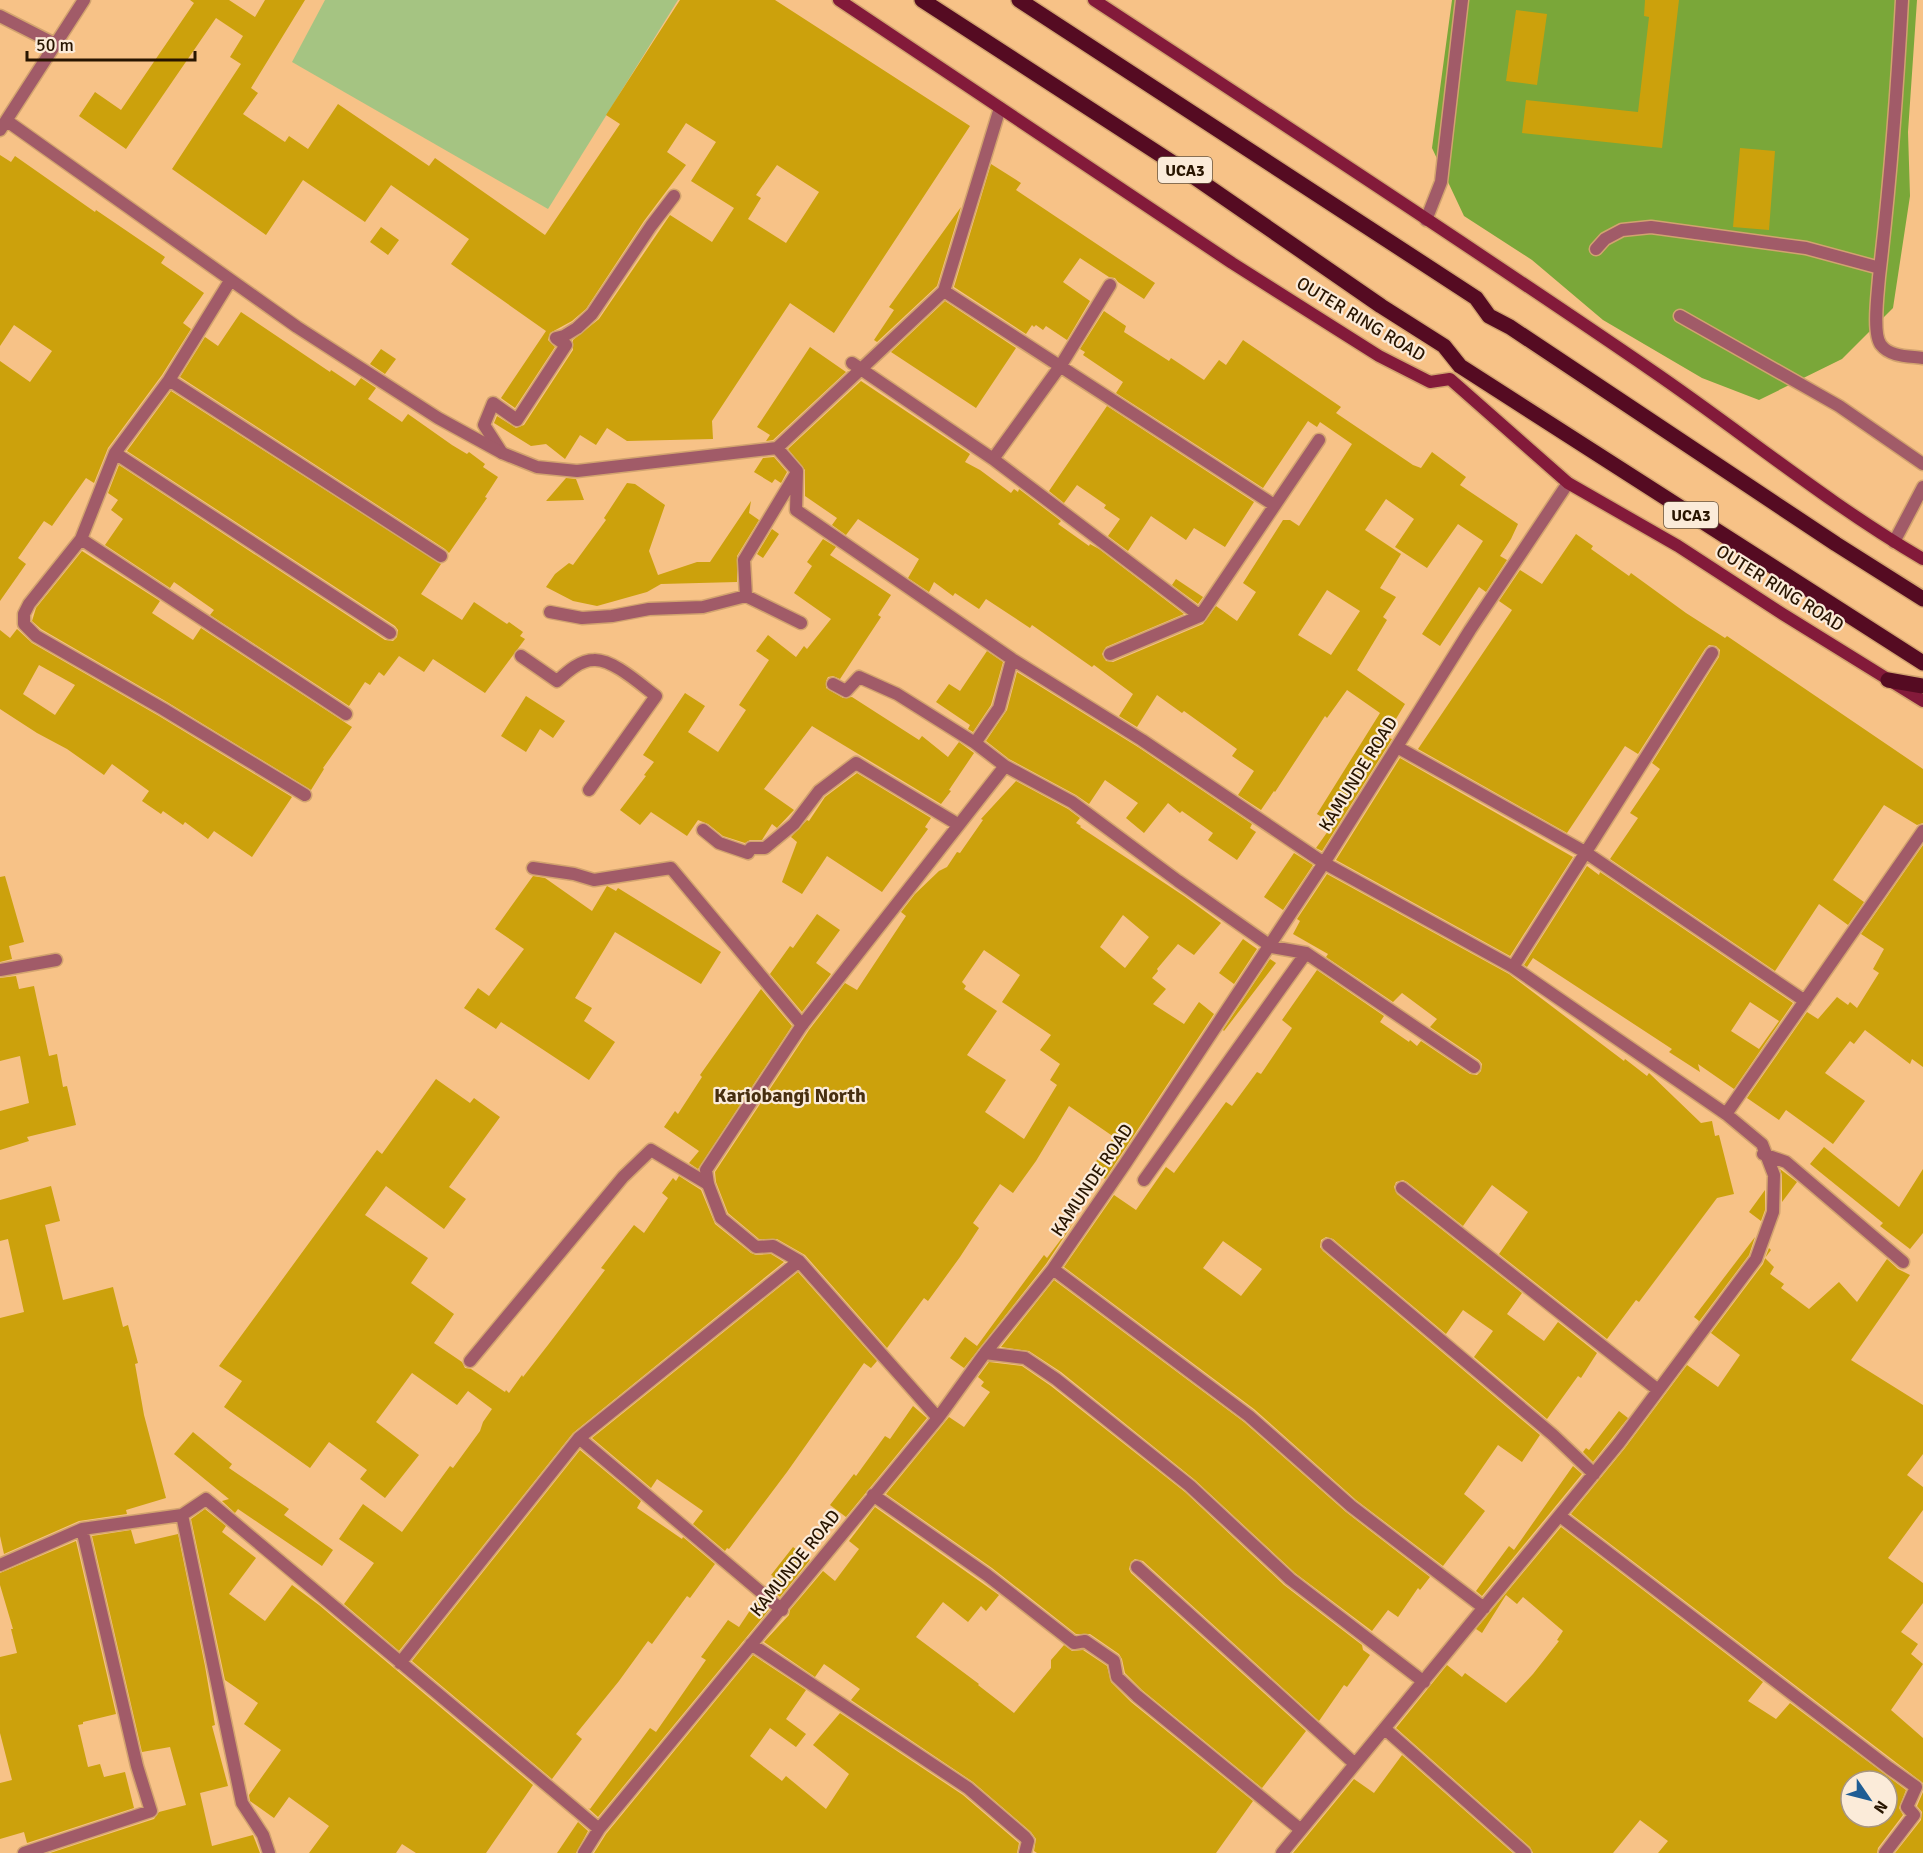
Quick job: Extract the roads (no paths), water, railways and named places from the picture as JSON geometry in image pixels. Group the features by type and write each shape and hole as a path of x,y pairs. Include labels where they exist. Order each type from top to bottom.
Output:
{"main road":[{"name":"OUTER RING ROAD","path":"839,0 1232,263 1379,356 1430,382 1450,379 1568,483 1678,546 1923,701"},
{"name":"OUTER RING ROAD","path":"922,0 1187,172 1381,306 1444,346 1460,366 1923,663"},
{"path":"1019,0 1476,298 1489,316 1510,327 1836,544 1923,599"},
{"path":"1094,0 1692,398 1850,515 1923,559"},
{"path":"1888,680 1923,686"}],"street":[{"path":"84,0 4,126 297,327 438,418 502,453 537,467 577,471 777,448 944,291 1000,108"},
{"path":"1426,220 1441,182 1462,0"},
{"path":"1902,0 1889,197 1880,268 1876,335 1881,345 1895,354 1923,358"},
{"path":"0,16 55,44"},
{"path":"502,453 484,425 493,404 517,420 566,345 556,338 577,328 592,314 674,196"},
{"path":"1596,249 1605,239 1622,230 1651,227 1806,248 1880,268"},
{"path":"230,281 169,380 115,453 81,539 29,604 24,614 24,624 29,630 306,795"},
{"path":"993,459 1061,365 1110,285"},
{"path":"944,291 1274,505"},
{"path":"1680,316 1839,405 1923,464"},
{"path":"852,363 993,459 1200,616"},
{"path":"169,380 441,556"},
{"path":"1110,654 1200,616 1319,440"},
{"path":"777,448 797,471 796,510 1012,659 1142,740 1323,863 1513,966 1726,1114 1762,1144 1774,1175 1773,1212 1756,1259 1594,1474 1282,1853"},
{"path":"115,453 390,633"},
{"path":"746,596 744,560 797,471"},
{"name":"KAMUNDE ROAD","path":"584,1853 599,1829 751,1644 782,1610 873,1495 938,1418 1053,1269 1125,1164 1323,863 1470,630 1568,483"},
{"path":"1894,542 1923,487"},
{"path":"81,539 346,714"},
{"path":"550,612 595,618 627,615 649,609 703,607 746,596 801,623"},
{"path":"1513,966 1712,653"},
{"path":"521,656 557,681 572,668 594,660 617,667 656,696 589,790"},
{"path":"975,743 999,708 1012,659"},
{"path":"833,684 846,691 859,677 897,694 975,743 1005,766 1072,802 1272,947 1306,953 1474,1067"},
{"path":"1397,747 1586,852 1805,1001"},
{"path":"703,830 719,843 747,853 751,848 765,848 794,824 819,791 856,764 959,825"},
{"path":"938,1418 799,1261 773,1246 756,1247 721,1218 705,1170 802,1025 1005,766"},
{"path":"1726,1114 1923,831"},
{"path":"533,868 574,874 594,880 671,868 802,1025"},
{"path":"1144,1180 1306,953"},
{"path":"0,970 56,960"},
{"path":"470,1361 623,1177 651,1150 708,1184"},
{"path":"1774,1175 1762,1154 1786,1162 1904,1262"},
{"path":"1402,1188 1658,1390"},
{"path":"1328,1245 1553,1435 1594,1474"},
{"path":"400,1663 579,1438 799,1261"},
{"path":"1053,1269 1249,1416 1351,1506 1484,1608"},
{"path":"986,1353 1025,1358 1056,1379 1190,1486 1290,1579 1424,1682"},
{"path":"579,1438 782,1610"},
{"path":"873,1495 987,1575 1074,1643 1085,1641 1114,1661 1117,1677 1137,1696 1301,1830"},
{"path":"0,1565 82,1529 182,1515 206,1498 599,1829"},
{"path":"182,1515 242,1803 263,1835 269,1853"},
{"path":"1560,1516 1917,1787 1907,1808 1914,1815 1885,1853"},
{"path":"24,1853 151,1811 136,1766 82,1529"},
{"path":"1137,1567 1355,1764"},
{"path":"751,1644 968,1788 1028,1841 1028,1847 1024,1853"},
{"path":"1385,1729 1525,1853"}],"district":[{"name":"Kariobangi North","path":"790,1095"}]}
